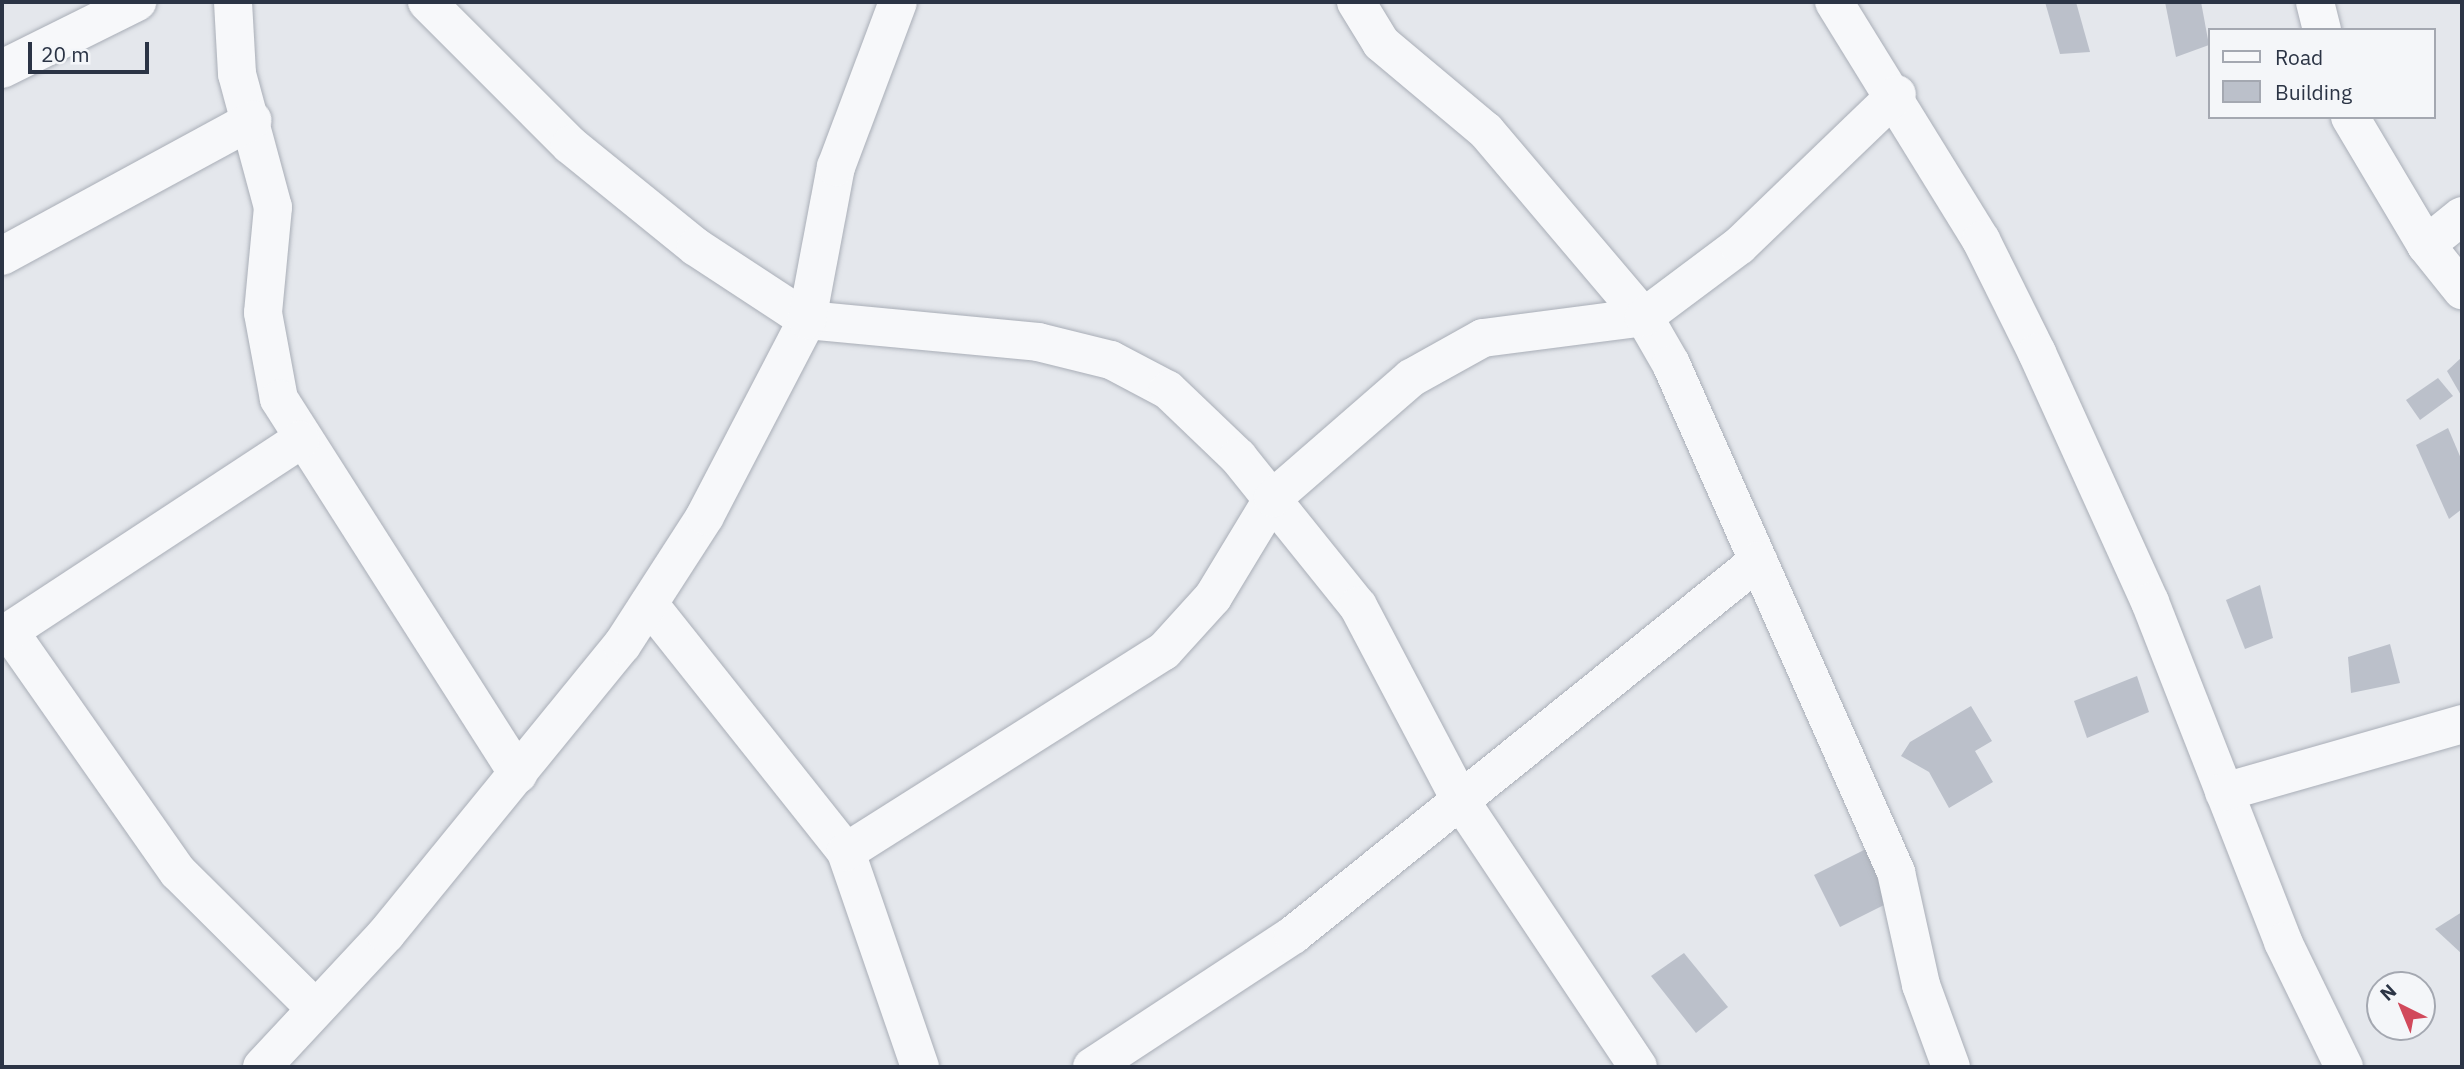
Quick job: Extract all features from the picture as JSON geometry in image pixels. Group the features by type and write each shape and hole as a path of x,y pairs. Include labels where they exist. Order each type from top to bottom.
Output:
{"street":[{"path":"2,69 137,2"},
{"path":"233,2 237,74 273,207 263,313 267,358 300,440 518,774"},
{"path":"427,2 570,145 696,247 807,320 1038,342 1111,360 1168,390 1273,498 1358,606 1462,803 1638,1067"},
{"path":"262,1067 316,1009 518,774 649,604 705,516 807,320 836,167 898,2"},
{"path":"1356,2 1381,43 1486,131 1644,317 1671,364 1896,872 1921,985 1951,1067"},
{"path":"1834,2 1896,94 2037,353 2150,602 2283,942 2344,1067"},
{"path":"2315,2 2322,28"},
{"path":"846,852 1164,651 1213,597 1273,498 1411,378 1447,355 1483,338 1526,330 1644,317 1739,246 1896,94"},
{"path":"2351,119 2426,245 2462,290"},
{"path":"2,256 251,120"},
{"path":"2426,245 2462,216"},
{"path":"300,440 5,634 178,872 316,1009"},
{"path":"1092,1067 1133,1057 1462,803 1758,561"},
{"path":"649,604 846,852 920,1067"},
{"path":"2224,792 2462,724"}],"building":[{"path":"2045,2 2076,2 2090,52 2060,54"},
{"path":"2165,2 2201,2 2208,45 2176,57"},
{"path":"2462,357 2462,397 2447,371"},
{"path":"2438,378 2453,396 2420,420 2406,400"},
{"path":"2448,428 2462,461 2462,509 2449,519 2416,445"},
{"path":"2260,585 2273,638 2245,649 2226,600"},
{"path":"2390,644 2400,683 2351,693 2348,657"},
{"path":"2137,676 2149,712 2087,738 2074,701"},
{"path":"1971,706 1992,741 1975,751 1993,782 1949,808 1929,772 1901,756 1910,742"},
{"path":"1888,838 1914,890 1840,927 1814,875"},
{"path":"2462,912 2462,954 2435,929"},
{"path":"1684,953 1728,1007 1696,1033 1651,976"}]}
